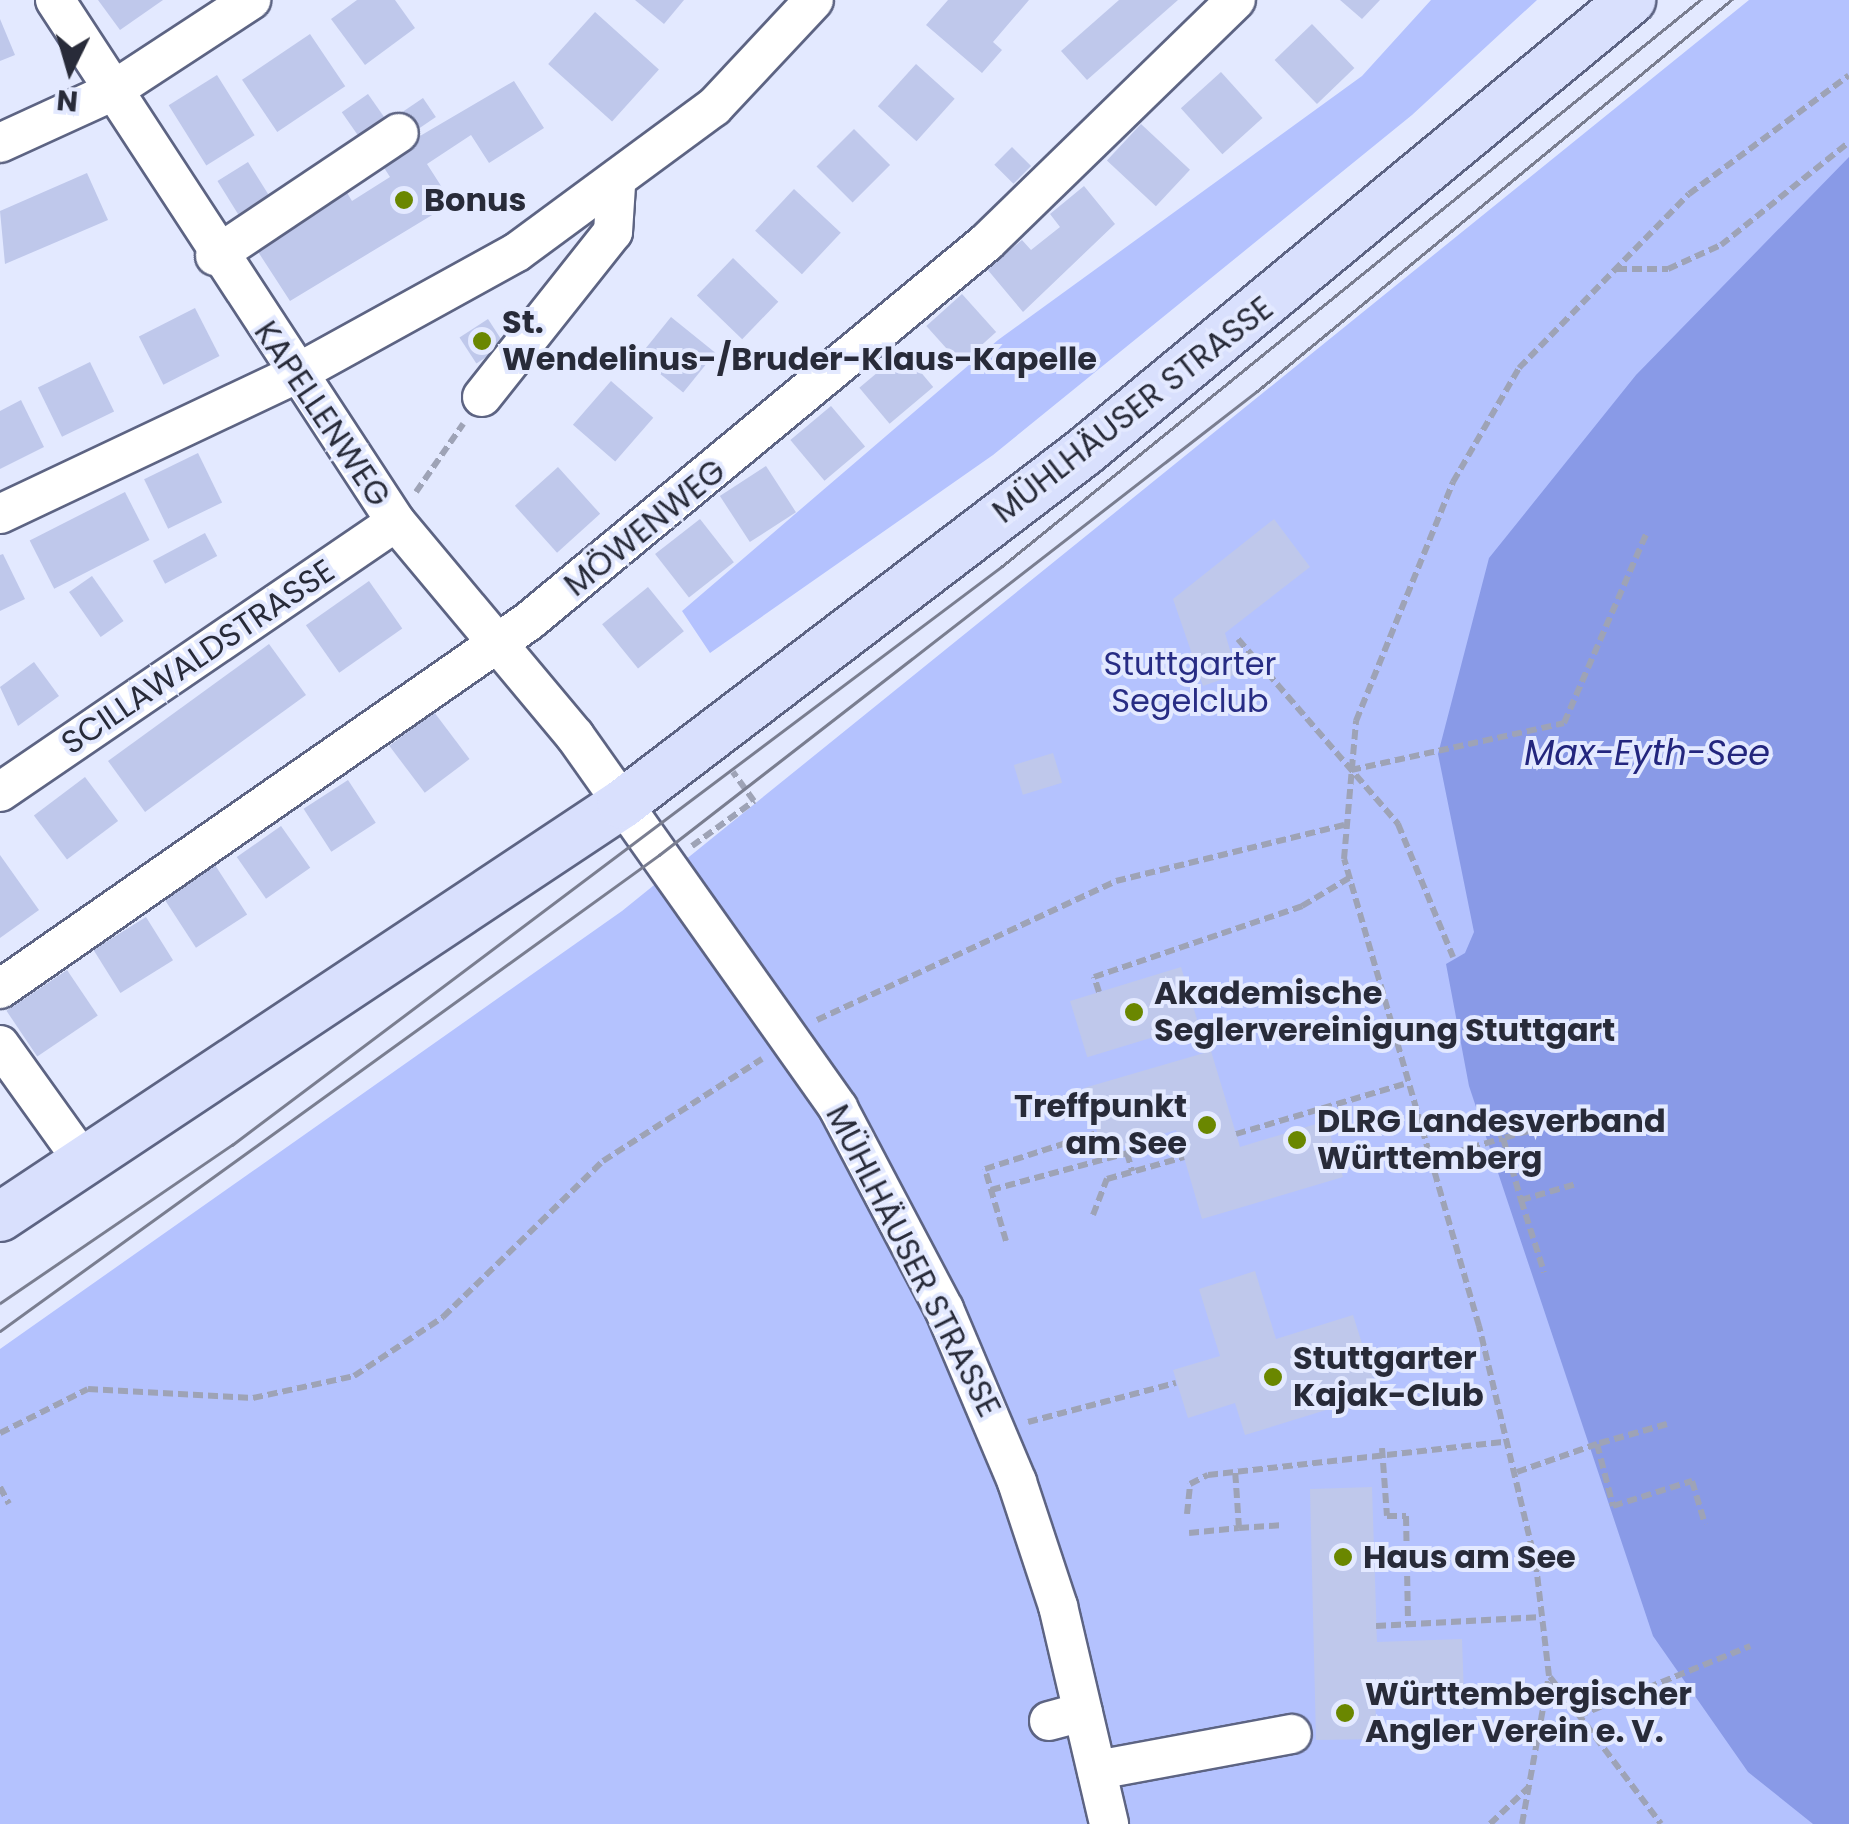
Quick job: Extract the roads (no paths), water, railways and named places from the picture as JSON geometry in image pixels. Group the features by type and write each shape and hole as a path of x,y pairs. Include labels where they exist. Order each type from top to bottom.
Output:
{"main road":[{"name":"MÜHLHÄUSER STRASSE","path":"0,1217 622,804 1084,452 1631,0"}],"street":[{"name":"KAPELLENWEG","path":"55,0 109,93 215,256 396,522 500,641 622,804"},
{"path":"0,143 109,93 251,0"},
{"path":"0,514 294,375 616,186 714,107 814,0"},
{"name":"MÖWENWEG","path":"0,988 500,641 987,242 1236,0"},
{"path":"215,256 399,133"},
{"path":"482,397 612,232 616,186"},
{"name":"SCILLAWALDSTRASSE","path":"0,792 396,522"},
{"name":"MÜHLHÄUSER STRASSE","path":"622,804 794,1036 944,1309 998,1430 1066,1716 1097,1770 1109,1824"},
{"path":"0,1045 83,1161"},
{"path":"1097,1770 1292,1734"}],"water":[{"name":"Max-Eyth-See","path":"1849,157 1849,1824 1813,1824 1748,1772 1653,1636 1469,1086 1446,964 1465,953 1474,932 1438,754 1489,558 1636,375"}],"tram line":[{"path":"0,1303 232,1145 1001,567 1700,0"},
{"path":"0,1331 659,855 1256,392 1731,0"}],"place":[{"name":"Bonus","path":"404,200"},
{"name":"St. Wendelinus-/Bruder-Klaus-Kapelle","path":"482,341"},
{"name":"Akademische Seglervereinigung Stuttgart","path":"1134,1012"},
{"name":"Treffpunkt am See","path":"1207,1125"},
{"name":"DLRG Landesverband Württemberg","path":"1297,1140"},
{"name":"Stuttgarter Kajak-Club","path":"1273,1377"},
{"name":"Haus am See","path":"1343,1557"},
{"name":"Württembergischer Angler Verein e. V.","path":"1345,1713"}],"park label":[{"name":"Stuttgarter Segelclub","path":"1190,684"}]}
